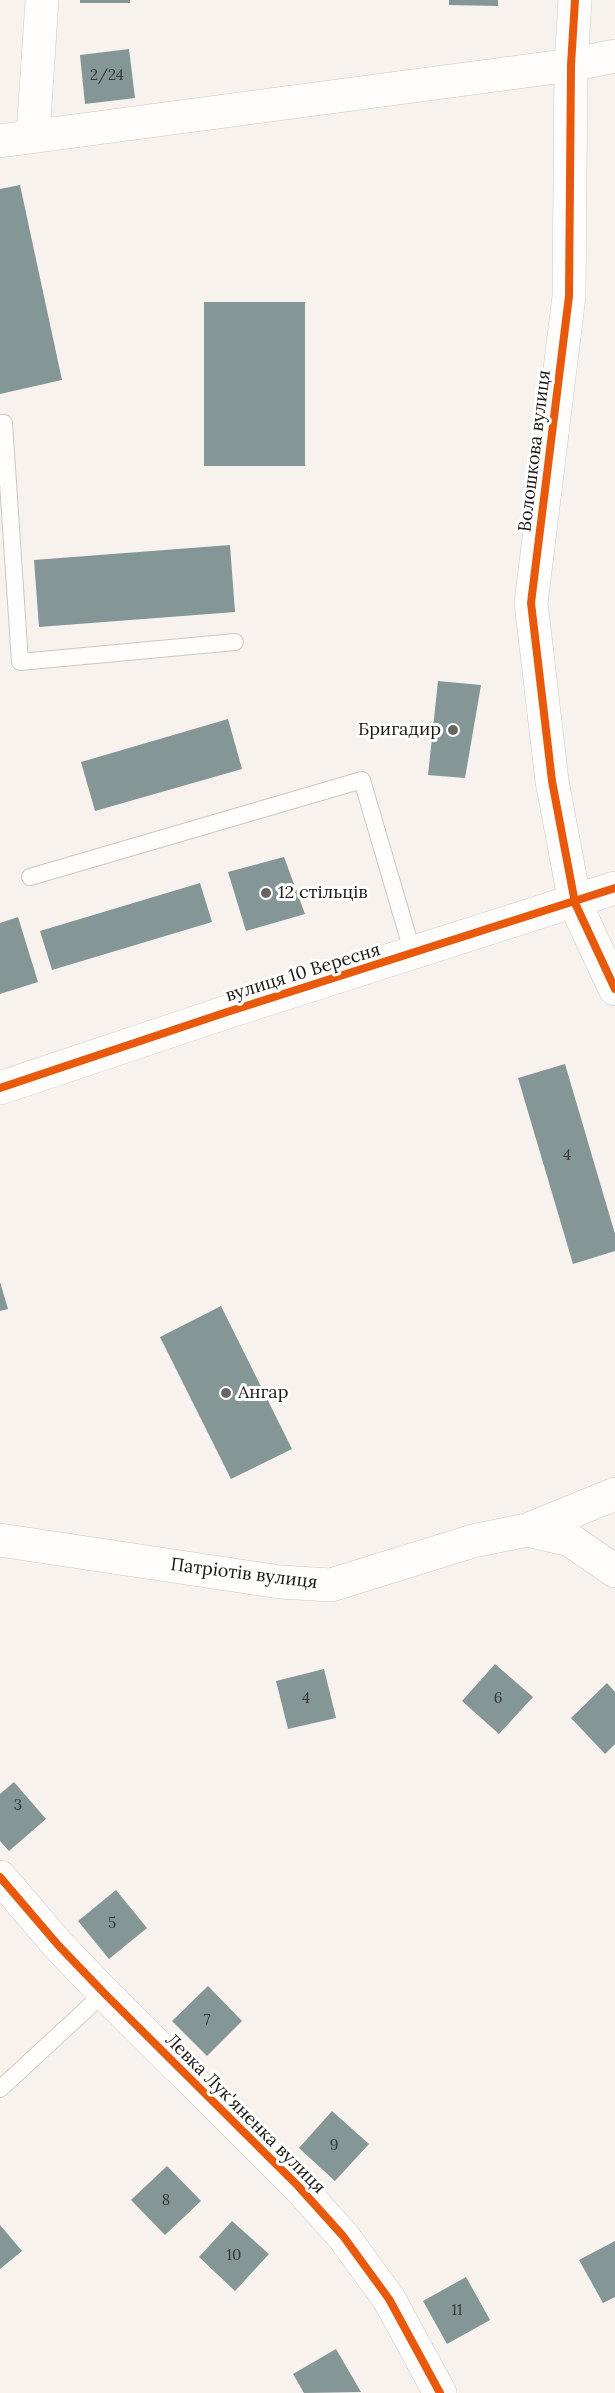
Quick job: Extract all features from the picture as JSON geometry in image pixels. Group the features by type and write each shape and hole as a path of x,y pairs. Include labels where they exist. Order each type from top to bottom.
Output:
{"street":[{"path":"33,135 42,0"},
{"name":"Волошкова вулиця","path":"575,0 571,65 569,296 531,603 552,780 575,903 615,989"},
{"path":"0,141 571,65 615,56"},
{"name":"вулиця 10 Вересня","path":"0,1088 224,1013 575,903 615,888"},
{"path":"527,1530 615,1494"},
{"name":"Патріотів вулиця","path":"0,1540 280,1582 331,1585 472,1541 527,1530 570,1540 615,1571"},
{"name":"Левка Лук'яненка вулиця","path":"0,1877 58,1945 104,1994 298,2186 343,2236 389,2299 440,2393"}],"lane":[{"path":"0,423 4,423 20,662 236,642"},
{"path":"30,878 362,780 413,954"},
{"path":"0,2089 104,1994"}],"building":[{"path":"80,0 130,0 130,3 80,3"},
{"path":"449,0 498,0 498,6 449,5"},
{"path":"129,49 135,98 85,104 80,55"},
{"path":"20,185 62,380 0,394 0,189"},
{"path":"204,302 305,302 305,466 204,466"},
{"path":"230,545 235,612 39,627 34,560"},
{"name":"Бригадир","path":"438,681 481,685 465,778 428,775"},
{"path":"228,719 242,769 95,811 81,762"},
{"name":"12 стільців","path":"284,857 305,914 246,931 228,872"},
{"path":"200,883 212,922 52,970 40,931"},
{"path":"18,917 38,982 0,994 0,923"},
{"path":"565,1064 615,1234 615,1251 573,1264 518,1078"},
{"path":"0,1282 8,1309 0,1311"},
{"name":"Ангар","path":"221,1306 292,1449 231,1479 160,1337"},
{"path":"495,1664 533,1697 499,1734 462,1701"},
{"path":"324,1669 336,1718 288,1729 276,1681"},
{"path":"607,1683 615,1692 615,1744 605,1754 571,1718"},
{"path":"14,1782 46,1819 9,1851 0,1841 0,1794"},
{"path":"116,1890 147,1928 109,1959 78,1921"},
{"path":"208,1986 242,2021 207,2056 172,2021"},
{"path":"332,2111 369,2144 335,2181 299,2148"},
{"path":"167,2166 201,2201 165,2235 131,2200"},
{"path":"232,2221 269,2254 235,2291 199,2257"},
{"path":"0,2225 22,2251 0,2269"},
{"path":"615,2241 615,2297 603,2303 579,2260"},
{"path":"466,2277 490,2320 447,2344 423,2301"},
{"path":"336,2349 361,2392 304,2393 293,2374"}],"cycle path":[{"path":"575,0 571,65 569,296 531,603 552,781 575,903 615,989"},
{"path":"0,1088 224,1013 615,888"},
{"path":"0,1877 58,1945 298,2186 343,2236 389,2299 440,2393"}],"place":[{"name":"Бригадир","path":"453,730"},
{"name":"12 стільців","path":"266,893"},
{"name":"Ангар","path":"226,1393"}]}
